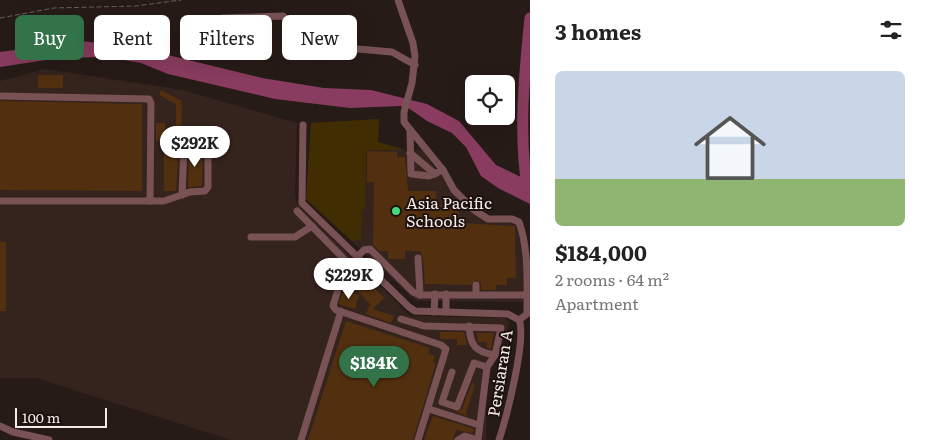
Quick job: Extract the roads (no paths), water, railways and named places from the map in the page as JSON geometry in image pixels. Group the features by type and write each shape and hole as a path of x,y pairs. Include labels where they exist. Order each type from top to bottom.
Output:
{"lane":[{"path":"398,0 413,43 415,65 403,119 443,170 454,190 480,216 488,219 512,219 519,222 524,244 527,295 527,314 519,320"},
{"path":"272,16 283,16 302,36 313,40 358,49 392,52 415,65"},
{"path":"0,96 149,100 151,103 150,202"},
{"name":"Persiaran A","path":"303,124 302,203 414,311 508,314 519,320 521,329 517,360 506,419 499,440"},
{"path":"410,130 411,174 435,174 443,170"},
{"path":"0,201 150,202 170,200 182,195 205,191 207,189 208,148 205,144 188,144 184,146 182,195"},
{"path":"410,153 435,174"},
{"path":"297,211 344,260 344,269 333,306 341,311 444,346 446,352 418,440"},
{"path":"251,237 295,237 312,226"},
{"path":"358,256 364,250 370,249 413,292 420,296 435,294 527,295"},
{"path":"418,258 420,296"},
{"path":"387,285 396,276"},
{"path":"476,285 476,294"},
{"path":"434,312 435,294"},
{"path":"446,294 446,312"},
{"path":"301,440 341,311"},
{"path":"402,319 424,326 501,328 495,355 487,367 478,440 465,436 458,440"},
{"path":"469,326 470,340 474,346 484,354 495,355"},
{"path":"452,372 442,402 458,407 474,363 487,367"},
{"path":"429,409 479,425"},
{"path":"0,426 13,432 49,440"}],"waterway":[{"path":"528,193 523,149 523,128 524,84 530,18"}],"place":[{"name":"Asia Pacific Schools","path":"396,211"}]}
